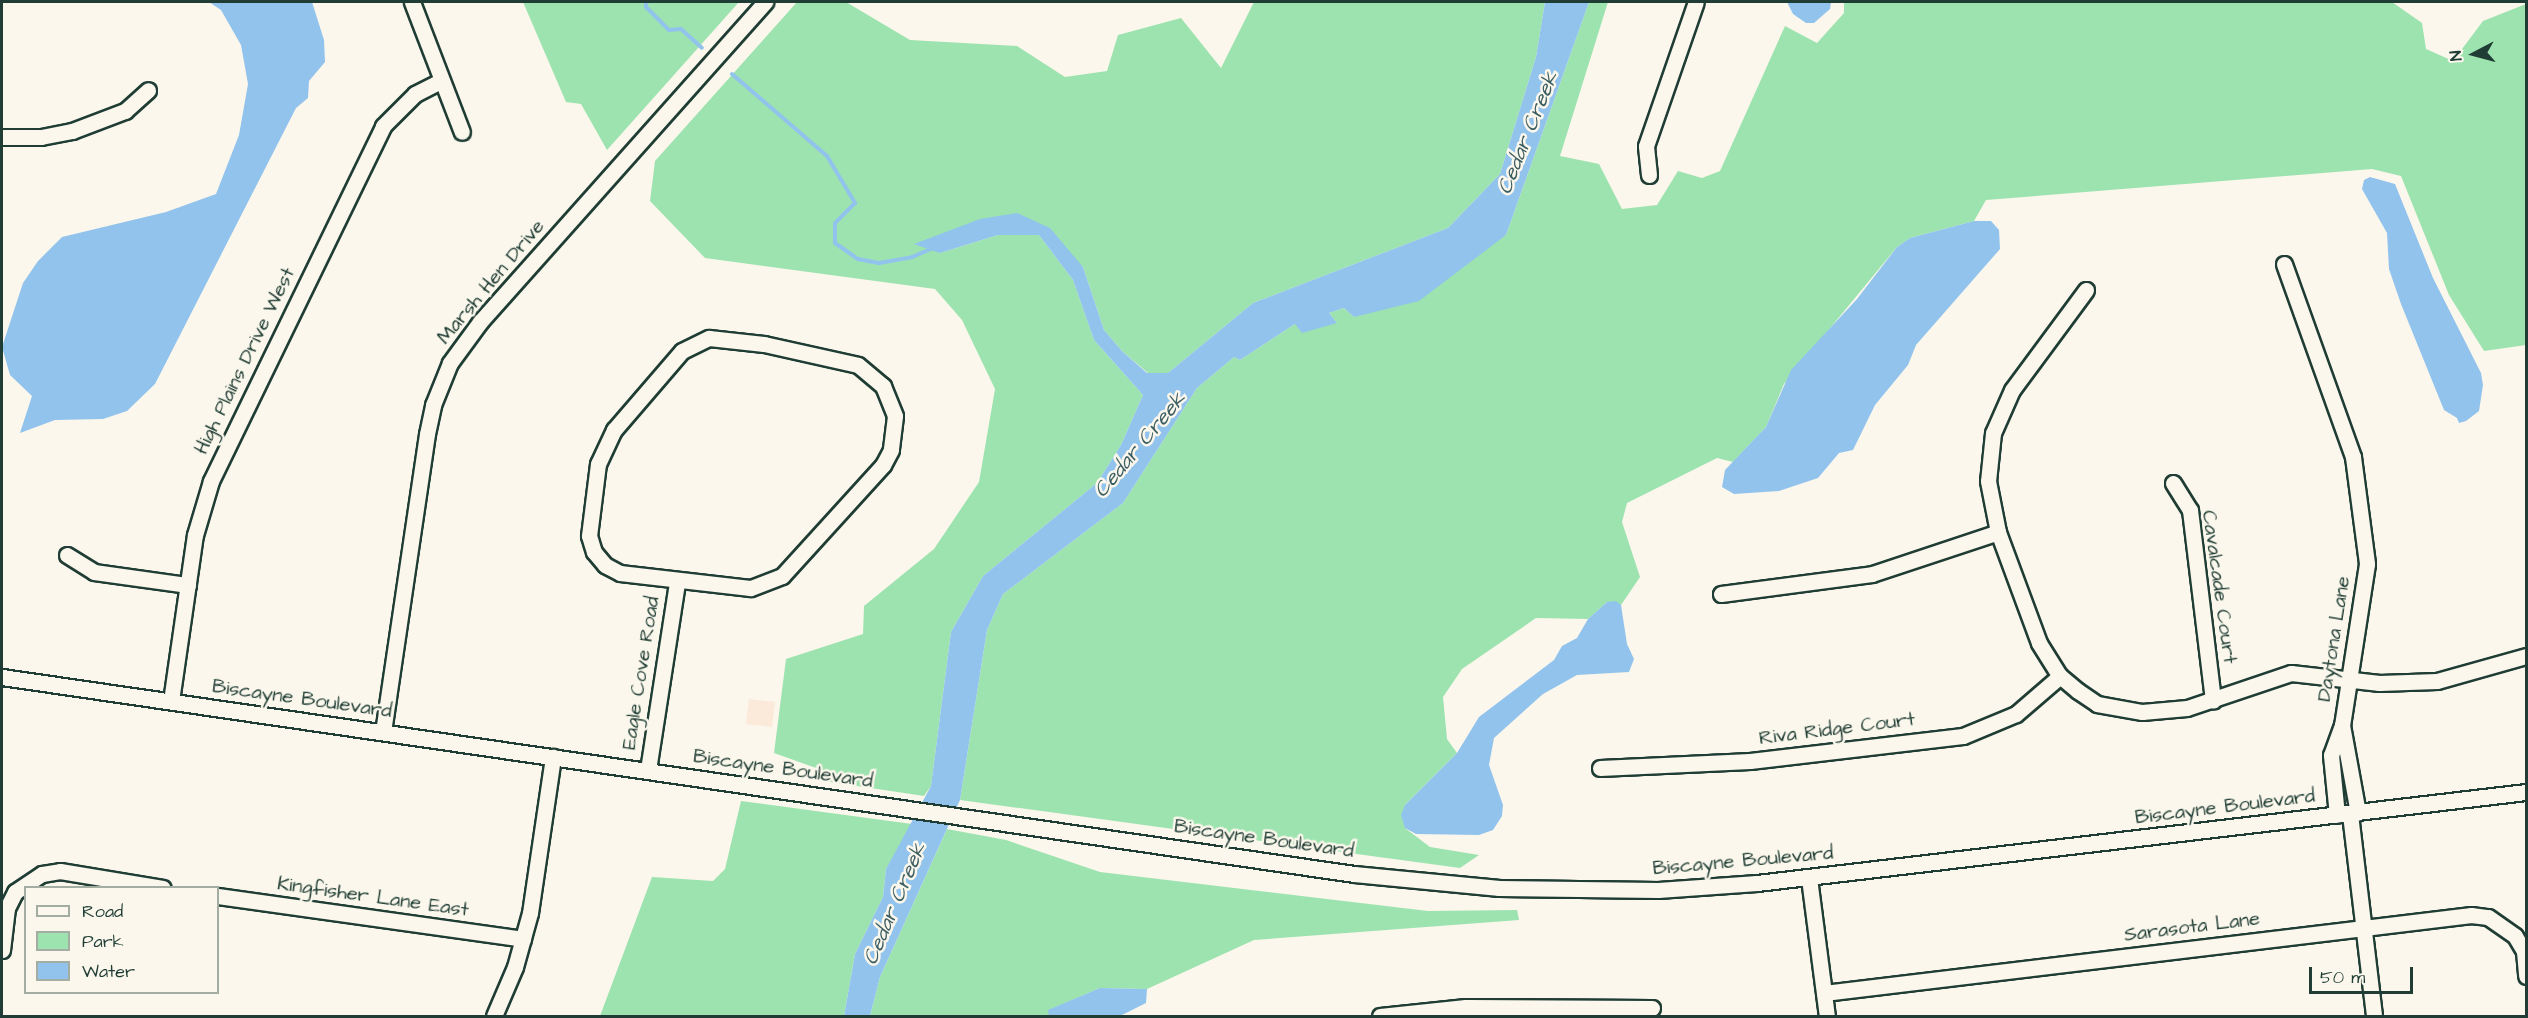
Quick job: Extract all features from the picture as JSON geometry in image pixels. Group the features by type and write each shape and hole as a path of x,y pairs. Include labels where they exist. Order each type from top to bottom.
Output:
{"street":[{"path":"412,2 462,132"},
{"name":"Marsh Hen Drive","path":"383,732 427,434 433,405 450,363 480,322 765,2"},
{"path":"1649,175 1647,146 1696,2"},
{"name":"High Plains Drive West","path":"171,701 195,535 211,481 371,148 399,107 442,80"},
{"path":"2,137 40,137 72,131 126,111 148,90"},
{"name":"Daytona Lane","path":"2284,264 2356,473 2366,584 2342,725 2331,755 2349,814 2374,1017"},
{"path":"2086,290 2012,390 1993,433 1988,481 1998,532 2039,643 2060,676 2097,704 2123,711 2187,708 2291,673 2348,680 2437,681 2526,656"},
{"path":"726,338 842,359 872,373 887,393 895,416 891,450 883,465 782,576 750,588 677,582 620,573 605,565 594,552 589,521 604,448 622,421 682,351 696,341 726,338"},
{"name":"Cavalcade Court","path":"2172,483 2190,510 2213,701"},
{"path":"1721,594 1872,574 1998,532"},
{"path":"67,555 94,572 188,585"},
{"name":"Eagle Cove Road","path":"648,770 677,582"},
{"name":"Riva Ridge Court","path":"1600,768 1750,761 1963,736 2016,714 2060,676"},
{"name":"Biscayne Boulevard","path":"2,677 1354,874 1499,888 1658,890 1809,878 2526,792"},
{"path":"2342,725 2349,814"},
{"path":"494,1017 523,939 535,890 553,757"},
{"path":"2,950 7,908 15,892 27,880 60,871 151,886"},
{"path":"1809,878 1827,1017"},
{"name":"Kingfisher Lane East","path":"219,896 523,939"},
{"name":"Sarasota Lane","path":"1824,993 2471,915 2488,917 2515,936 2524,951 2526,976"},
{"path":"1380,1017 1652,1008"}],"shaded area":[{"path":"749,699 775,702 772,727 746,724"}],"green space":[{"path":"523,2 739,2 607,150 581,104 566,102"},
{"path":"797,2 846,2 910,40 1017,46 1065,77 1107,71 1118,35 1181,18 1221,68 1254,2 1545,2 1536,57 1500,174 1448,228 1253,303 1168,373 1148,373 1122,351 1104,330 1083,267 1017,213 940,253 998,235 1039,235 1073,280 1094,340 1143,395 1121,445 1097,483 983,576 951,632 931,786 924,796 817,780 816,768 774,753 786,659 863,634 864,606 934,549 979,482 995,389 962,320 935,289 705,258 650,201 655,161"},
{"path":"1589,2 1608,2 1560,156 1599,164 1622,209 1657,205 1678,171 1702,178 1720,171 1785,26 1817,43 1844,13 1844,2 2392,2 2422,23 2426,49 2453,61 2483,21 2526,4 2526,345 2484,351 2449,295 2401,176 2372,169 1986,200 1974,221 1910,238 1897,247 1784,384 1766,427 1733,462 1717,458 1627,503 1622,522 1640,577 1621,605 1607,602 1588,619 1536,618 1462,669 1443,697 1447,739 1457,753 1405,805 1405,828 1430,847 1479,855 1460,868 960,800 987,630 1003,594 1123,503 1197,388 1234,357 1240,360 1295,324 1337,323 1329,313 1344,308 1354,317 1506,235"},
{"path":"741,801 912,824 886,869 883,897 855,954 844,1016 600,1016 652,877 713,881 725,869"},
{"path":"947,829 1006,840 1100,872 1428,911 1517,910 1519,920 1254,940 1147,989 1100,988 1049,1010 1049,1016 870,1016 880,977"}],"water":[{"path":"209,2 312,2 324,40 325,62 309,81 308,98 296,108 155,384 127,411 103,419 55,420 20,433 32,396 10,375 2,347 23,283 38,261 62,237 166,212 216,194 239,135 248,84 241,45 221,10"},
{"name":"Cedar Creek","path":"1545,2 1589,2 1506,235 1419,301 1354,317 1344,308 1329,313 1337,323 1302,333 1295,324 1240,360 1234,357 1197,388 1123,503 1003,594 987,630 960,800 880,977 870,1016 844,1016 855,954 883,897 886,869 931,786 951,632 983,576 1097,483 1121,445 1143,395 1094,340 1073,280 1039,235 998,235 940,253 914,244 980,219 1017,213 1050,228 1083,267 1104,330 1122,351 1147,373 1168,373 1253,303 1448,228 1500,174 1536,57"},
{"path":"1787,2 1831,2 1830,9 1814,23 1806,23 1793,14"},
{"path":"2370,177 2395,184 2433,278 2481,373 2483,385 2479,411 2466,421 2459,423 2457,418 2444,410 2401,304 2389,269 2387,233 2362,189 2364,180"},
{"path":"1974,221 1991,221 1999,230 2000,249 1916,345 1908,365 1875,405 1853,450 1839,453 1818,478 1779,491 1734,494 1722,487 1725,470 1766,427 1791,370 1857,299 1897,247 1910,238"},
{"path":"1616,601 1621,605 1627,644 1634,659 1629,672 1577,675 1543,694 1494,738 1489,765 1503,805 1502,816 1493,830 1479,835 1416,834 1405,828 1401,815 1405,805 1457,753 1479,717 1554,660 1562,646 1577,638 1588,619 1607,602"},
{"path":"1100,988 1147,989 1146,1003 1120,1016 1049,1016 1048,1010"}],"waterway":[{"path":"646,2 646,7 669,30 681,29 702,48"},
{"path":"732,74 827,156 855,203 835,223 835,243 858,259 879,263 912,257 935,247"}]}
